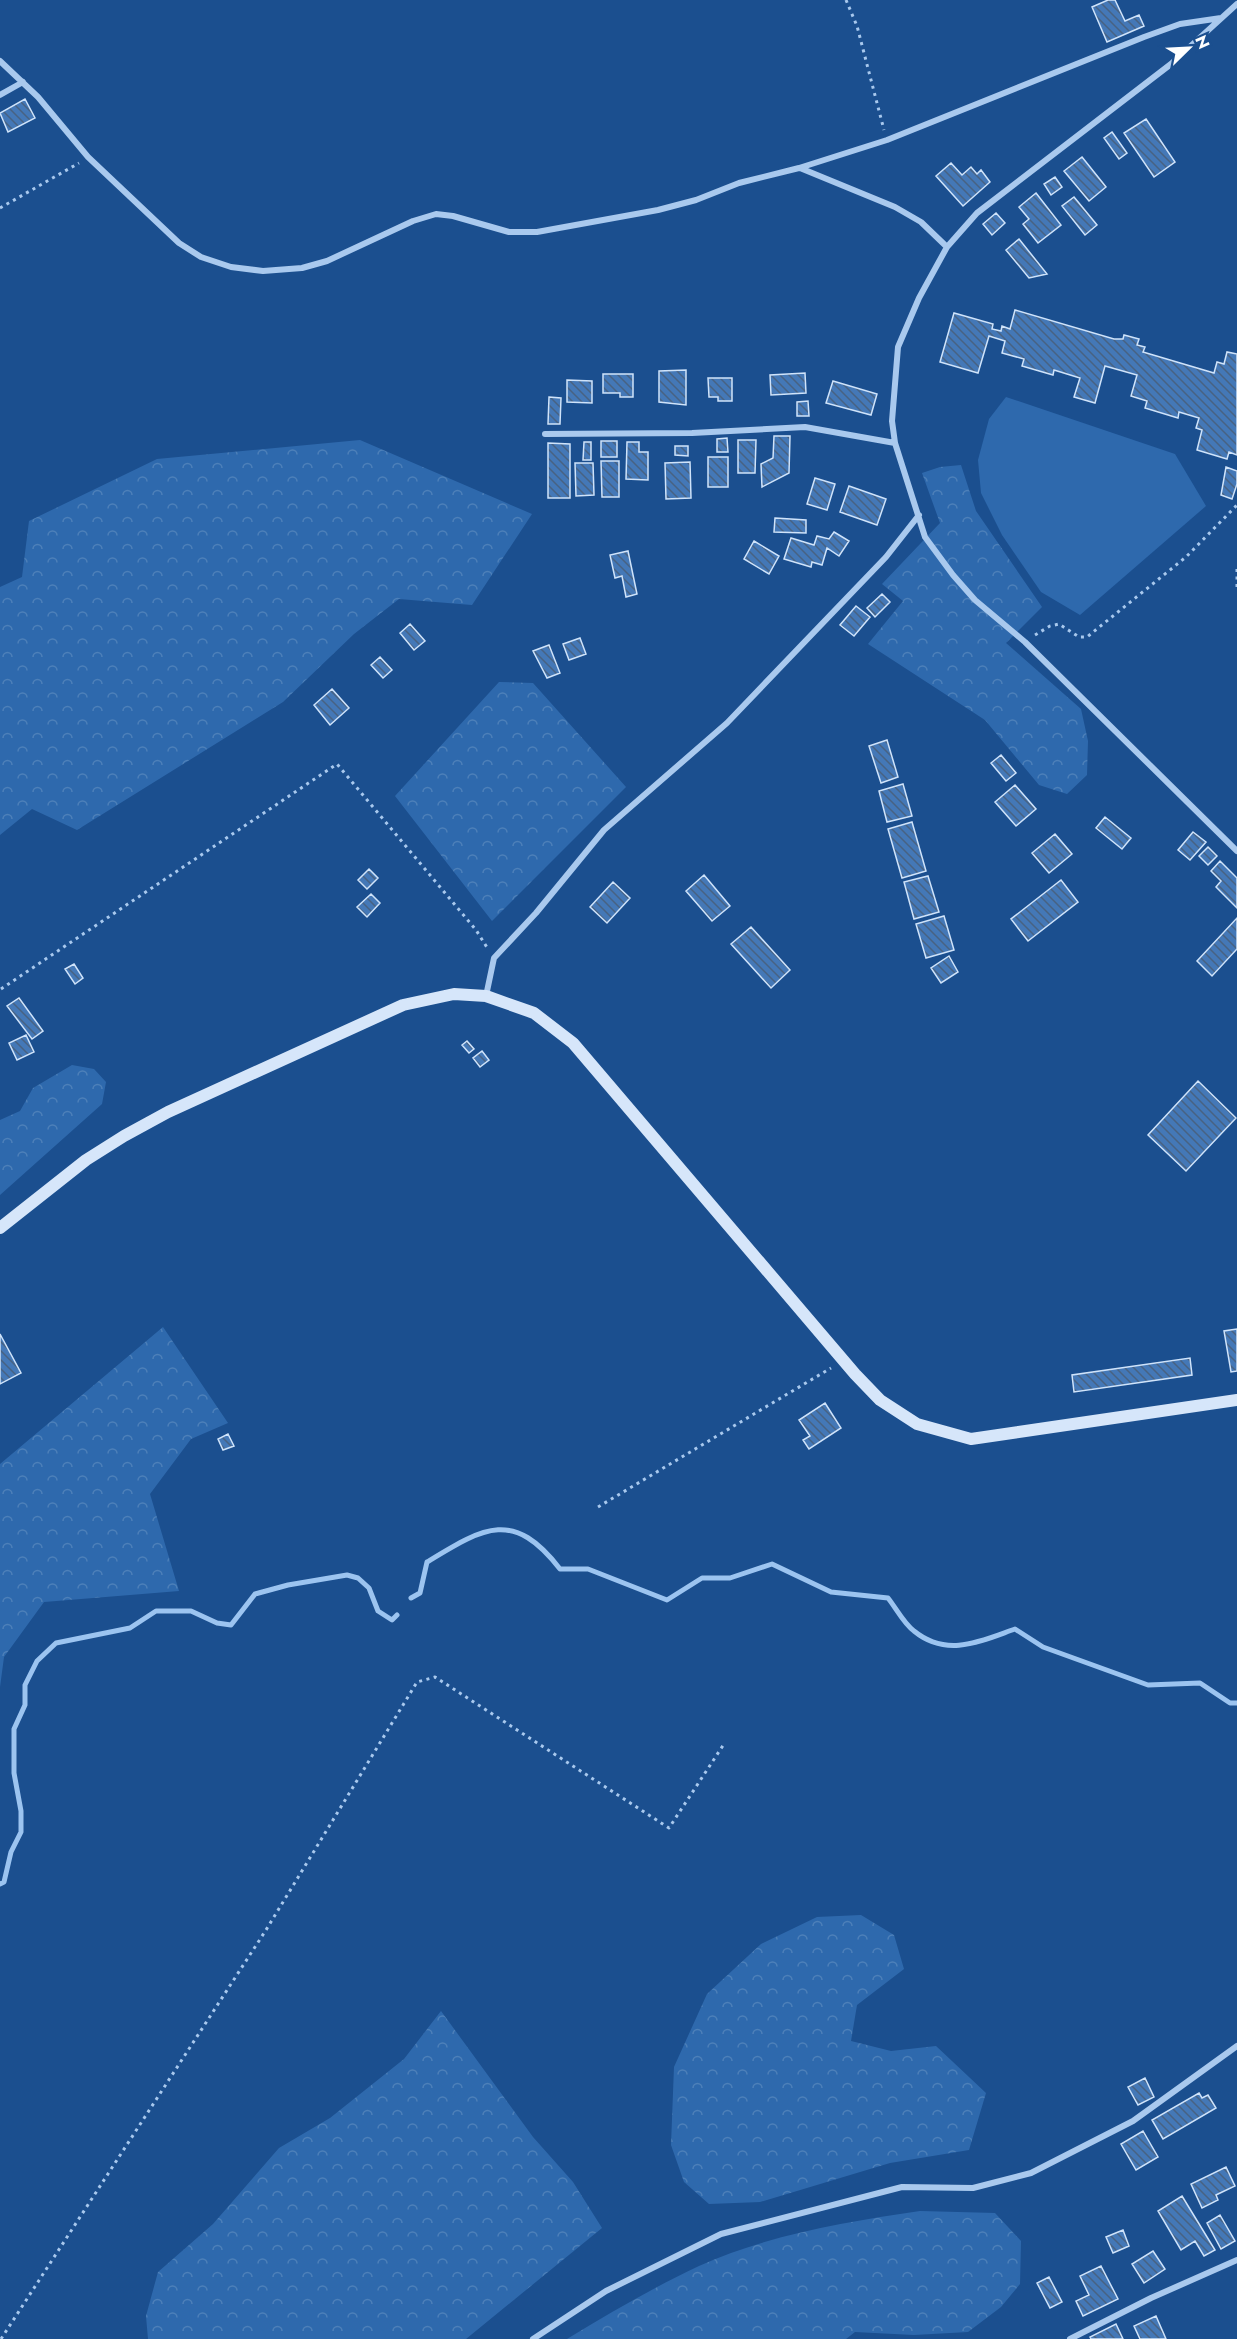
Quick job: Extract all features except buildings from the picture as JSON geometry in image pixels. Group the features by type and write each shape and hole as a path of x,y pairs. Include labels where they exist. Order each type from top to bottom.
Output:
{"street":[{"path":"1237,4 1145,85 977,213 947,247 919,298 898,347 892,421 895,443 925,537 953,575 975,600 1025,642 1237,851"},
{"path":"0,61 23,82 88,157 179,243 201,257 231,267 262,271 302,268 327,261 413,220 436,214 453,216 509,232 537,232 658,210 696,200 739,183 799,168 887,141 1180,24 1221,18"},
{"path":"0,95 23,82"},
{"path":"799,168 894,207 921,222 947,247"},
{"path":"545,434 692,433 805,427 895,443"},
{"path":"486,996 494,958 536,913 604,830 727,723 886,557 919,515"},
{"path":"0,1227 86,1160 168,1112 403,1005 454,994 486,996 534,1012 573,1043 880,1400 917,1424 971,1439 1237,1400"},
{"path":"533,2339 606,2291 721,2234 902,2187 973,2188 1031,2173 1133,2121 1237,2046"},
{"path":"1070,2339 1151,2298 1237,2260"}],"path":[{"path":"846,0 857,26 887,141"},
{"path":"0,208 88,157"},
{"path":"1025,642 1054,624 1059,624 1079,638 1087,637 1186,557 1237,505"},
{"path":"1237,569 1237,589"},
{"path":"1,989 337,764 476,930 494,958"},
{"path":"598,1507 844,1360"},
{"path":"1,2339 266,1930 417,1682 435,1677 669,1828 724,1744"}],"green space":[{"path":"1006,397 1175,454 1206,506 1080,615 1041,592 1002,535 981,493 978,460 989,419"},
{"path":"360,440 532,514 472,605 399,599 354,634 283,702 77,830 32,809 0,835 0,587 22,577 29,521 157,459"},
{"path":"961,465 976,511 1042,607 1006,643 1081,709 1088,741 1087,775 1067,794 1039,785 985,720 868,644 903,601 882,584 940,523 922,473 940,467"},
{"path":"499,682 533,683 626,787 492,921 395,796"},
{"path":"72,1065 94,1069 106,1082 102,1104 0,1195 0,1120 20,1111 33,1088"},
{"path":"163,1327 228,1423 191,1439 150,1494 179,1591 44,1602 4,1657 0,1687 0,1464"},
{"path":"861,1915 894,1935 904,1969 857,2005 851,2041 891,2051 936,2046 986,2093 969,2150 890,2163 760,2202 709,2204 684,2182 671,2145 674,2067 707,1994 761,1944 817,1917"},
{"path":"441,2011 533,2137 573,2182 602,2228 466,2339 148,2339 146,2316 158,2272 213,2224 279,2148 330,2118 404,2059"},
{"path":"920,2211 995,2213 1021,2241 1020,2284 1001,2307 968,2332 914,2335 855,2332 846,2339 567,2339 665,2283 725,2255 807,2231"}],"waterway":[{"path":"411,1598 420,1593 427,1562 465,1540 481,1533 497,1530 512,1531 527,1537 543,1550 560,1569 588,1569 667,1600 702,1578 730,1578 772,1564 831,1592 888,1598 910,1628 926,1639 939,1644 964,1645 1015,1629 1043,1647 1148,1685 1200,1683 1230,1703 1237,1703"},
{"path":"0,1884 4,1882 11,1852 21,1832 21,1811 14,1773 14,1729 25,1705 25,1685 37,1661 56,1643 130,1628 156,1611 191,1611 217,1623 231,1625 255,1594 288,1585 347,1575 358,1578 369,1588 378,1611 392,1620 397,1615"}]}
